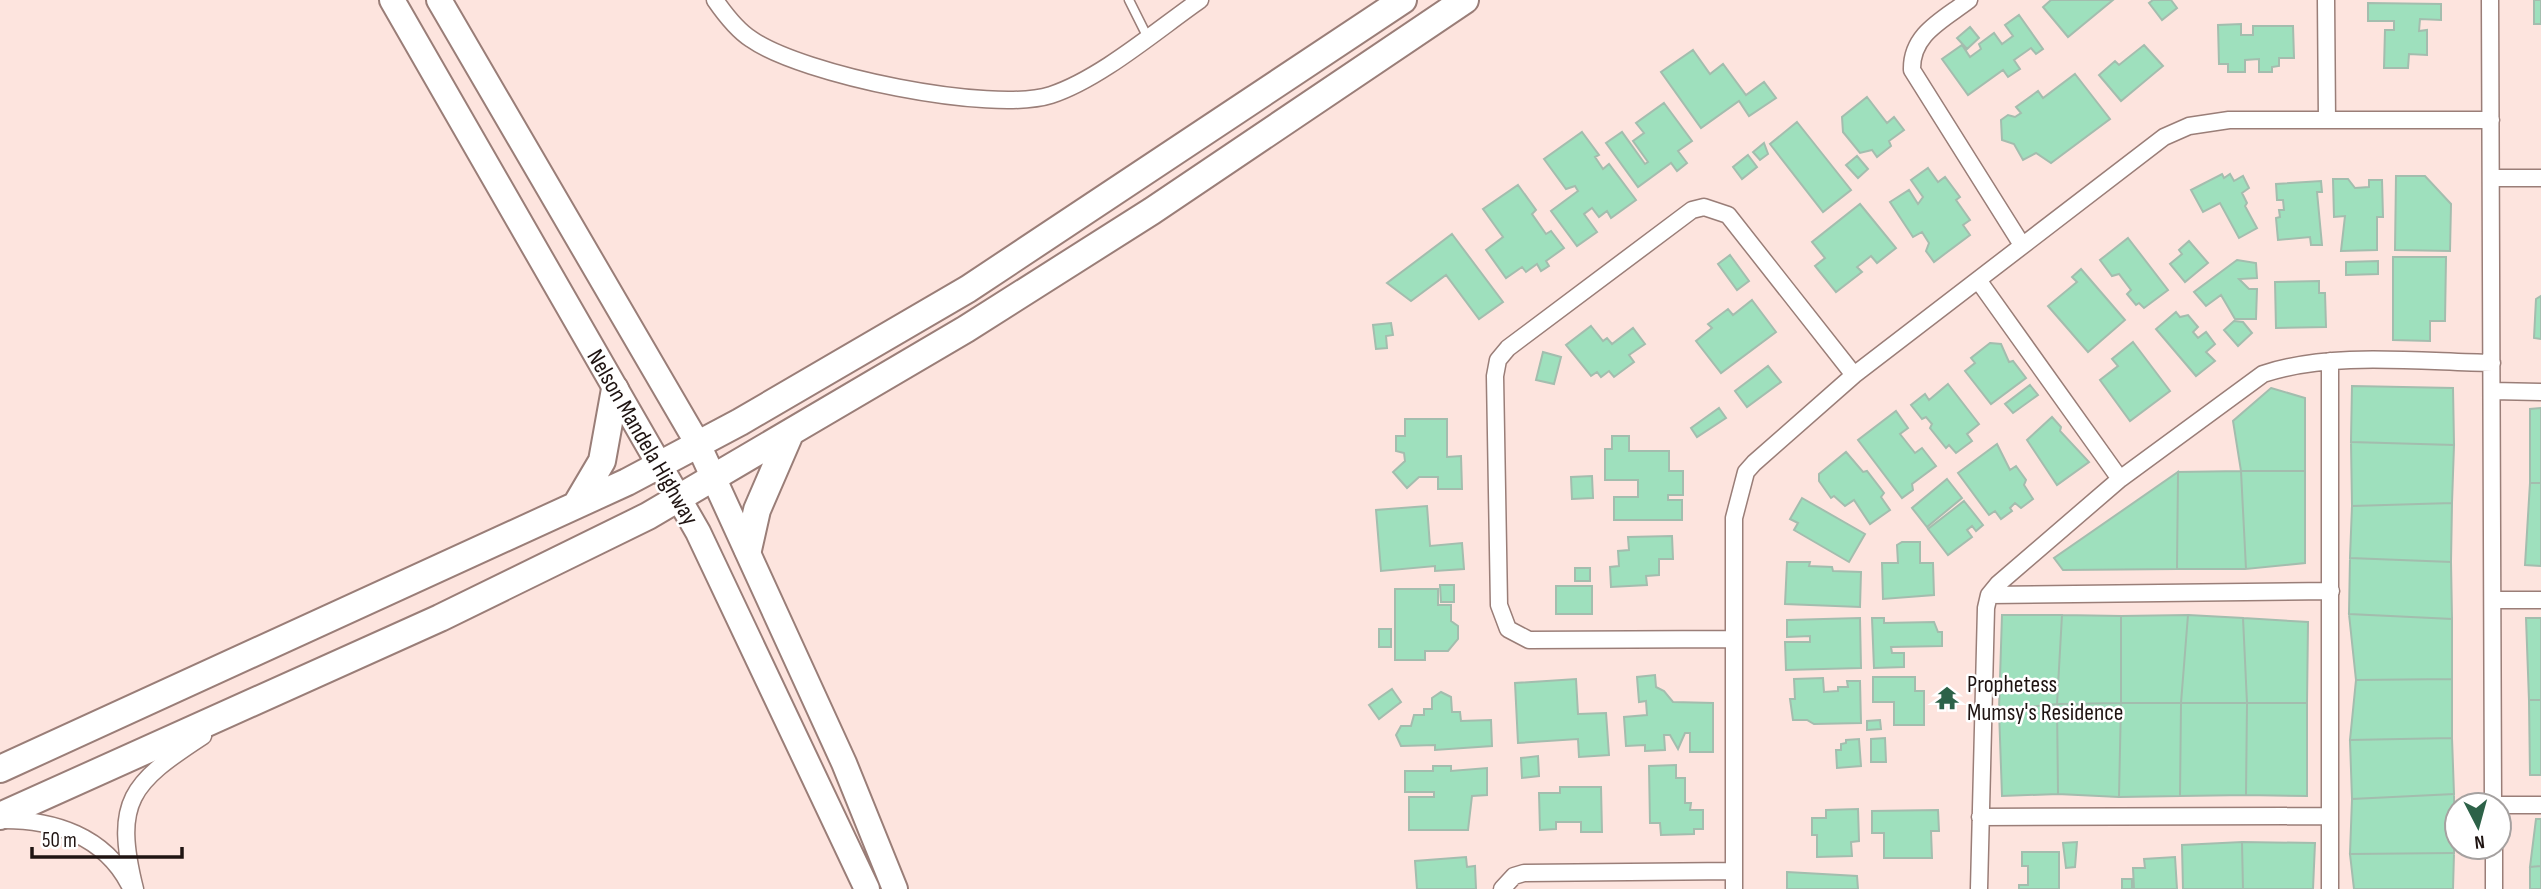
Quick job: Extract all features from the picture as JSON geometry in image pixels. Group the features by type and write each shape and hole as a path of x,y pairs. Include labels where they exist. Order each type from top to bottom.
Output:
{"highway":[{"path":"0,768 576,505 698,444 968,289 1403,0"},
{"path":"0,818 440,618 715,479 966,330 1152,211 1465,0"},
{"path":"576,505 601,461 615,389"},
{"path":"748,550 757,510 789,436"}],"main road":[{"name":"Nelson Mandela Highway","path":"392,0 615,389 661,464 867,889"},
{"name":"Nelson Mandela Highway","path":"439,0 698,444 845,763 895,889"}],"street":[{"path":"715,0 750,39 783,54 905,89 979,100 1015,101 1050,95 1082,82 1200,0"},
{"path":"1969,0 1917,41 1912,54 1912,70 2022,245"},
{"path":"2326,0 2327,120"},
{"path":"2490,0 2493,791"},
{"path":"1734,889 1734,518 1746,472 1854,375 2164,136 2189,127 2229,120 2491,120"},
{"path":"2492,178 2541,178"},
{"path":"1734,639 1529,640 1508,629 1499,605 1495,376 1498,360 1508,348 1681,218 1704,207 1728,215 1854,375"},
{"path":"1978,280 2120,479"},
{"path":"1979,889 1986,608 1989,595 1998,584 2120,479 2263,374 2289,365 2330,361 2492,363"},
{"path":"2330,361 2330,889"},
{"path":"2492,391 2541,392"},
{"path":"1989,595 2331,591"},
{"path":"2493,600 2541,600"},
{"path":"134,889 126,842 127,815 133,793 150,773 252,704"},
{"path":"2513,805 2541,805"},
{"path":"1980,817 2330,816"},
{"path":"0,818 32,820 59,826 85,837 106,854 134,889"},
{"path":"2494,861 2494,889"},
{"path":"1502,889 1514,876 1524,873 1734,871"}],"lane":[{"path":"1129,0 1147,37"}],"building":[{"path":"2051,0 2113,0 2068,37 2043,7"},
{"path":"2153,0 2171,0 2177,8 2162,20 2149,3"},
{"path":"2534,0 2541,0 2541,24 2534,24"},
{"path":"2368,3 2441,4 2441,20 2420,19 2419,31 2427,30 2427,55 2409,54 2408,68 2384,68 2385,30 2394,30 2394,21 2368,21"},
{"path":"2019,15 2043,49 2036,54 2031,48 2014,60 2020,69 2008,77 2003,70 1968,95 1942,59 1962,45 1970,57 1981,49 1979,44 1994,33 2002,44 2013,36 2005,25"},
{"path":"2241,24 2241,35 2253,35 2253,26 2293,26 2294,58 2279,58 2279,66 2272,67 2272,72 2259,72 2259,59 2245,60 2245,72 2228,72 2228,64 2219,64 2218,25"},
{"path":"1970,27 1979,38 1967,49 1957,38"},
{"path":"2144,45 2163,66 2121,101 2099,75 2115,61 2119,65"},
{"path":"1693,50 1710,74 1723,64 1746,95 1764,82 1776,98 1749,116 1739,101 1701,128 1661,72"},
{"path":"2075,74 2110,119 2051,163 2036,153 2023,160 2014,144 2002,140 2001,120 2008,115 2015,117 2021,113 2016,107 2038,91 2043,98"},
{"path":"1867,97 1887,123 1894,117 1904,130 1889,141 1891,146 1877,157 1872,150 1860,153 1843,132 1842,117"},
{"path":"1664,103 1692,141 1678,151 1687,163 1677,171 1671,163 1638,187 1606,143 1622,132 1645,164 1648,162 1633,141 1644,133 1636,123"},
{"path":"1797,122 1851,190 1823,212 1770,144"},
{"path":"1582,132 1599,155 1595,157 1603,169 1609,164 1636,200 1611,218 1607,211 1599,217 1592,208 1584,214 1597,232 1577,246 1551,211 1578,191 1575,186 1566,189 1544,159"},
{"path":"1764,143 1768,154 1760,160 1753,152"},
{"path":"1748,155 1757,167 1742,179 1733,167"},
{"path":"1857,156 1868,169 1858,178 1846,165"},
{"path":"1928,168 1938,182 1945,177 1960,197 1956,200 1970,220 1963,225 1970,235 1934,262 1926,251 1929,243 1922,232 1913,237 1890,202 1909,190 1918,204 1923,197 1911,180"},
{"path":"2222,174 2224,178 2230,174 2234,181 2243,176 2249,188 2242,193 2247,203 2245,206 2257,228 2239,238 2220,203 2203,212 2191,190"},
{"path":"2396,176 2425,176 2451,204 2450,251 2395,250"},
{"path":"2333,179 2348,179 2355,188 2369,187 2369,180 2382,180 2383,217 2377,217 2377,250 2341,251 2345,216 2334,217"},
{"path":"2321,181 2322,192 2317,192 2322,245 2311,245 2310,237 2278,240 2276,218 2280,217 2279,210 2284,210 2283,200 2277,200 2276,184"},
{"path":"1518,185 1536,210 1532,214 1546,234 1551,231 1564,248 1546,261 1549,266 1541,271 1537,264 1526,272 1522,267 1506,278 1486,250 1503,237 1483,209"},
{"path":"1860,204 1896,248 1877,263 1871,256 1857,267 1862,272 1836,292 1815,266 1825,258 1812,242"},
{"path":"1452,234 1503,302 1479,319 1446,275 1411,301 1387,283"},
{"path":"2128,238 2168,290 2144,308 2139,303 2136,305 2127,294 2131,290 2119,274 2112,276 2100,260"},
{"path":"2189,241 2208,263 2185,282 2170,264 2182,254 2179,250"},
{"path":"1730,255 1749,281 1737,290 1718,264"},
{"path":"2393,257 2446,257 2445,321 2430,321 2430,341 2393,340"},
{"path":"2237,260 2256,263 2257,278 2239,279 2249,289 2257,289 2256,319 2235,319 2221,295 2206,306 2194,292"},
{"path":"2378,261 2378,274 2346,275 2346,262"},
{"path":"2081,269 2125,320 2088,352 2048,306 2077,282 2072,277"},
{"path":"2319,281 2319,293 2325,293 2326,327 2276,328 2275,282"},
{"path":"2541,296 2541,339 2534,338 2536,299"},
{"path":"1752,300 1776,332 1721,373 1696,341 1712,328 1708,324 1728,309 1733,315"},
{"path":"2176,312 2180,317 2188,315 2198,327 2193,332 2198,338 2206,332 2215,344 2206,352 2215,361 2196,376 2156,329"},
{"path":"2234,321 2243,322 2252,333 2238,346 2224,330"},
{"path":"1391,323 1393,335 1386,336 1387,348 1376,349 1373,325"},
{"path":"1591,326 1603,341 1607,338 1612,344 1633,328 1645,344 1629,355 1634,362 1614,377 1609,371 1601,377 1597,372 1591,376 1566,345"},
{"path":"2133,342 2170,391 2130,421 2100,380 2118,366 2112,359"},
{"path":"1990,343 2001,344 2009,362 2013,361 2026,378 1991,404 1965,371 1975,363 1971,358"},
{"path":"1543,352 1561,357 1554,384 1536,380"},
{"path":"1768,366 1781,382 1747,407 1735,391"},
{"path":"1948,384 1979,424 1967,434 1972,441 1956,453 1949,445 1946,448 1930,428 1932,424 1926,417 1922,419 1911,405 1925,394 1929,400"},
{"path":"2030,385 2038,395 2013,413 2005,404"},
{"path":"2352,386 2453,388 2454,445 2351,442"},
{"path":"2271,388 2305,398 2305,471 2241,471 2233,421"},
{"path":"1719,408 1726,418 1697,437 1691,428"},
{"path":"2541,408 2541,483 2530,483 2530,409"},
{"path":"1896,411 1908,428 1900,434 1915,453 1922,448 1936,466 1912,484 1913,490 1902,498 1858,440"},
{"path":"2052,417 2061,427 2060,431 2089,462 2057,485 2027,440"},
{"path":"1405,419 1447,419 1447,457 1461,456 1462,489 1438,489 1438,477 1419,477 1407,488 1393,472 1405,461 1404,453 1396,451 1396,436 1405,436"},
{"path":"1612,436 1629,436 1629,451 1669,451 1669,471 1683,471 1683,495 1668,495 1668,500 1682,500 1682,520 1614,520 1614,497 1638,497 1638,480 1605,480 1605,449 1612,449"},
{"path":"2351,442 2454,445 2452,503 2352,506"},
{"path":"1997,444 2010,470 2016,466 2026,480 2024,485 2033,499 2021,508 2015,503 2010,508 2012,511 2001,519 1995,511 1989,515 1958,473"},
{"path":"1846,452 1863,472 1867,471 1884,493 1881,497 1890,510 1870,524 1854,500 1845,506 1834,496 1831,498 1819,481 1819,474"},
{"path":"2241,471 2305,471 2305,563 2246,569"},
{"path":"2241,471 2246,569 2177,569 2178,472"},
{"path":"2178,472 2177,569 2063,570 2054,558"},
{"path":"1592,476 1593,498 1572,499 1571,477"},
{"path":"1947,479 1962,498 1927,527 1912,508"},
{"path":"2530,483 2541,483 2541,566 2525,565"},
{"path":"1802,498 1865,534 1849,562 1794,530 1798,523 1790,519"},
{"path":"1964,501 1983,525 1976,531 1972,526 1967,530 1972,537 1948,555 1928,529"},
{"path":"2452,503 2451,562 2350,558 2352,506"},
{"path":"1427,506 1430,546 1462,543 1464,569 1435,571 1435,566 1381,571 1376,510"},
{"path":"1672,536 1673,559 1659,559 1659,575 1646,576 1647,585 1611,587 1610,567 1619,566 1618,551 1629,550 1628,537"},
{"path":"1902,542 1920,542 1920,563 1933,563 1934,595 1883,599 1882,563 1898,563 1897,545"},
{"path":"2350,558 2451,562 2452,619 2349,614"},
{"path":"1787,562 1810,562 1809,566 1832,567 1833,571 1861,572 1860,607 1785,604"},
{"path":"1575,568 1590,568 1590,581 1575,581"},
{"path":"1440,585 1454,585 1454,602 1441,602"},
{"path":"1556,586 1592,586 1592,614 1556,614"},
{"path":"1395,589 1438,589 1438,605 1451,605 1451,621 1458,626 1458,639 1448,651 1425,651 1425,660 1395,660"},
{"path":"2349,614 2452,619 2452,679 2356,680"},
{"path":"2002,615 2062,615 2057,704 1999,710"},
{"path":"2062,615 2121,616 2121,703 2057,704"},
{"path":"2188,615 2243,618 2247,703 2181,703"},
{"path":"2188,615 2181,703 2121,703 2121,616"},
{"path":"1860,618 1861,668 1786,670 1785,642 1810,642 1810,636 1787,637 1787,620"},
{"path":"1872,618 1884,618 1884,623 1934,622 1938,632 1942,632 1942,646 1891,647 1892,653 1904,653 1904,667 1874,668"},
{"path":"2243,618 2308,622 2307,703 2247,703"},
{"path":"2526,618 2541,618 2541,700 2529,700"},
{"path":"1379,629 1391,629 1391,647 1379,647"},
{"path":"1655,675 1656,687 1664,691 1673,702 1713,703 1713,752 1690,752 1690,733 1685,733 1678,749 1670,735 1664,735 1665,750 1645,751 1645,745 1626,746 1624,717 1647,715 1646,701 1639,702 1637,677"},
{"path":"1873,677 1915,677 1915,691 1924,691 1924,725 1894,725 1894,702 1873,702"},
{"path":"1823,678 1824,692 1848,687 1847,681 1860,681 1861,723 1814,724 1807,720 1793,720 1790,699 1795,699 1794,679"},
{"path":"1576,679 1578,714 1606,713 1609,755 1579,757 1578,739 1518,743 1515,683"},
{"path":"2452,679 2452,738 2350,740 2356,680"},
{"path":"1392,689 1401,702 1379,719 1369,705"},
{"path":"1441,692 1451,697 1452,712 1460,712 1461,721 1491,720 1492,746 1435,750 1435,745 1401,746 1396,735 1401,726 1411,726 1414,715 1424,715 1424,709 1432,709 1432,698"},
{"path":"2529,700 2541,700 2541,775 2530,775"},
{"path":"2121,703 2119,797 2058,794 2057,704"},
{"path":"2121,703 2181,703 2180,796 2119,797"},
{"path":"2181,703 2247,703 2246,795 2180,796"},
{"path":"2247,703 2307,703 2307,796 2246,795"},
{"path":"2057,704 2058,794 2002,796 1999,710"},
{"path":"1880,720 1881,729 1867,730 1867,721"},
{"path":"1885,738 1886,762 1871,762 1871,739"},
{"path":"2452,738 2454,791 2443,791 2443,795 2352,799 2350,740"},
{"path":"1859,739 1861,766 1837,768 1836,750 1841,750 1841,744 1846,743 1846,740"},
{"path":"1538,756 1539,776 1522,778 1521,758"},
{"path":"1676,765 1676,778 1685,778 1685,803 1691,803 1690,810 1703,810 1703,829 1694,829 1694,834 1661,835 1660,823 1650,823 1649,766"},
{"path":"1433,766 1451,766 1451,771 1487,768 1487,795 1472,796 1468,830 1409,830 1409,797 1434,797 1434,792 1405,792 1405,771 1433,771"},
{"path":"1560,787 1601,787 1602,832 1581,832 1581,822 1556,822 1556,829 1540,830 1539,793 1560,793"},
{"path":"2443,795 2443,853 2350,854 2352,799"},
{"path":"1858,809 1859,841 1851,842 1852,856 1817,857 1817,835 1812,835 1812,818 1826,818 1826,810"},
{"path":"1938,810 1939,831 1931,831 1932,858 1884,858 1884,833 1872,833 1872,811"},
{"path":"2536,819 2541,819 2541,866 2530,867"},
{"path":"2077,842 2075,867 2066,868 2063,843"},
{"path":"2242,842 2315,843 2313,889 2243,889"},
{"path":"2242,842 2243,889 2183,889 2182,845"},
{"path":"2022,852 2059,852 2059,889 2019,889 2019,885 2028,885 2028,866 2022,866"},
{"path":"2443,853 2443,861 2454,861 2453,889 2354,889 2350,854"},
{"path":"1466,857 1467,867 1475,866 1476,889 1417,889 1415,861"},
{"path":"2175,857 2177,889 2134,889 2133,868 2145,868 2144,859"},
{"path":"2541,866 2541,889 2530,889 2530,867"},
{"path":"1787,872 1857,876 1858,889 1787,889"},
{"path":"2122,879 2132,879 2132,889 2122,889"}],"place":[{"name":"Prophetess Mumsy's Residence","path":"1947,698"}]}
